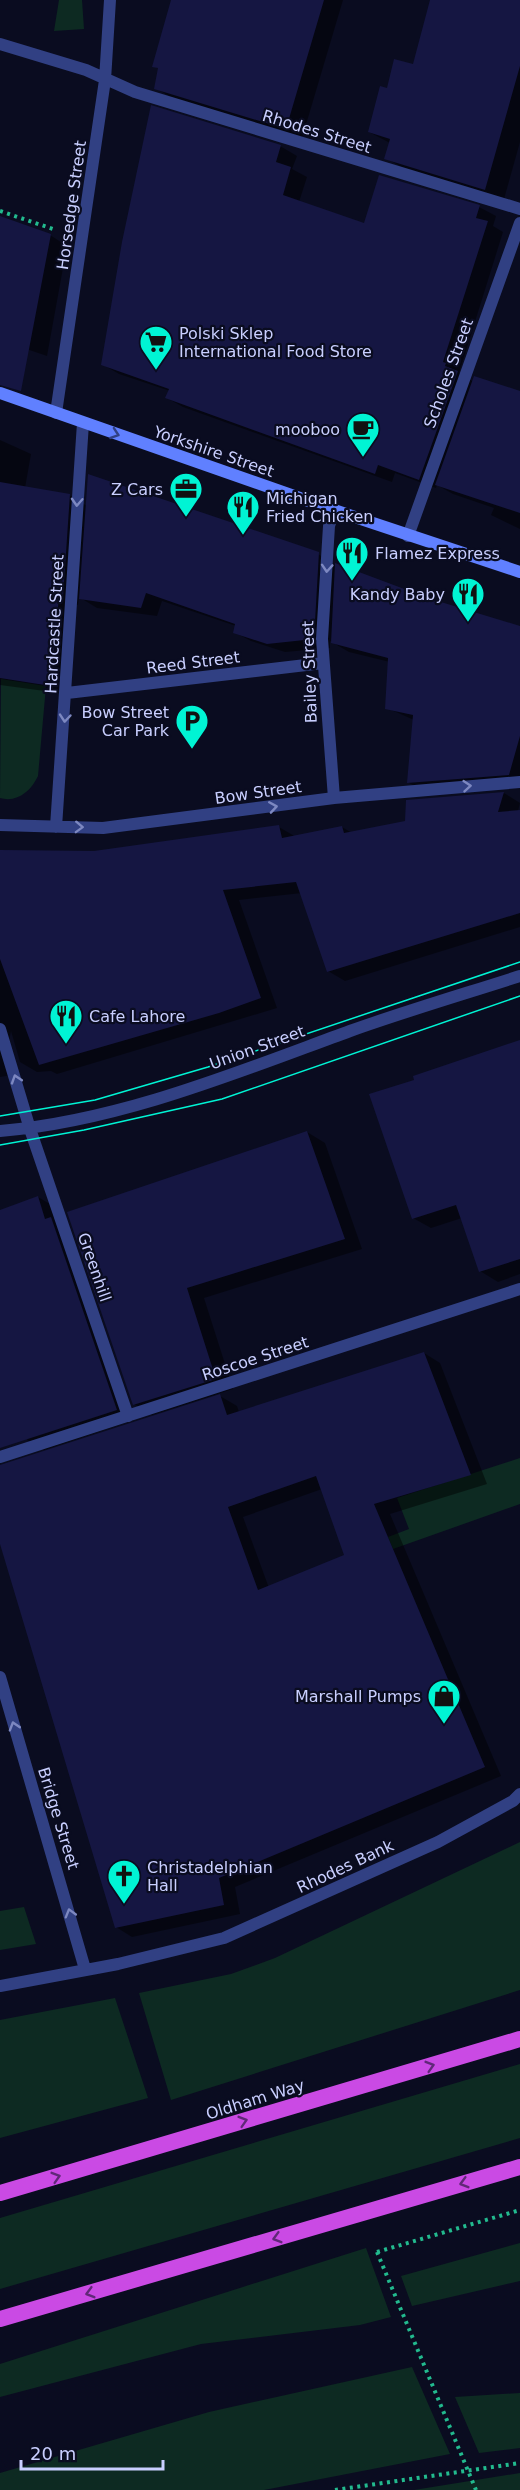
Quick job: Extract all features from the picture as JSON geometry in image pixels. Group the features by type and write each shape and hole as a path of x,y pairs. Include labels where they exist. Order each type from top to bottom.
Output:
{"highway":[{"name":"Oldham Way","path":"0,2193 520,2038"},
{"path":"0,2319 520,2167"}],"main road":[{"name":"Yorkshire Street","path":"0,393 408,536 520,572"}],"street":[{"name":"Horsedge Street","path":"56,413 105,80 110,0"},
{"name":"Rhodes Street","path":"0,44 86,70 135,92 520,209"},
{"name":"Scholes Street","path":"408,536 520,223"},
{"name":"Hardcastle Street","path":"56,827 67,693 83,423"},
{"name":"Bailey Street","path":"334,510 329,526 322,639 334,798"},
{"name":"Reed Street","path":"67,693 323,663"},
{"name":"Bow Street","path":"0,825 103,828 334,798 520,782"},
{"name":"Union Street","path":"0,1131 30,1129 151,1101 363,1026 520,976"},
{"name":"Greenhill","path":"0,1029 30,1129 128,1416"},
{"name":"Roscoe Street","path":"0,1457 520,1288"},
{"name":"Bridge Street","path":"0,1677 85,1969"},
{"name":"Rhodes Bank","path":"0,1986 224,1938 263,1923 438,1842 513,1801 520,1794"}],"path":[{"path":"0,211 56,230"},
{"path":"476,2490 377,2252 520,2210"},
{"path":"335,2490 520,2463"}],"green space":[{"path":"59,0 82,0 84,29 54,31"},
{"path":"1,679 46,686 38,776 23,795 12,799 0,798"},
{"path":"520,1458 520,1504 393,1549 388,1537 409,1529 397,1498"},
{"path":"520,1842 520,1990 171,2100 139,1993 231,1974 275,1958"},
{"path":"24,1907 36,1944 0,1950 0,1911"},
{"path":"115,1998 148,2098 0,2138 0,2020"},
{"path":"520,2064 520,2138 0,2289 0,2218"},
{"path":"520,2243 520,2281 412,2306 401,2276"},
{"path":"366,2248 391,2317 360,2325 201,2344 0,2397 0,2364"},
{"path":"412,2367 450,2454 264,2490 0,2490 0,2473 209,2412"},
{"path":"520,2393 520,2448 479,2453 455,2397"},
{"path":"520,2473 520,2490 414,2490"}],"building":[{"path":"171,0 324,0 286,129 154,89 158,68 152,67"},
{"path":"430,0 520,0 520,66 485,190 384,159 390,139 368,132 380,86 387,88 394,59 413,64"},
{"path":"151,105 281,145 276,162 291,167 283,195 364,223 379,175 480,205 476,218 488,221 443,362 446,363 445,366 458,371 419,480 378,465 375,474 165,398 169,389 101,365 122,242"},
{"path":"0,216 51,234 21,391 0,385"},
{"path":"474,376 520,391 520,513 435,485"},
{"path":"88,474 319,552 314,639 267,644 233,633 235,624 146,593 141,608 79,599"},
{"path":"0,482 70,494 63,597 59,596 51,686 0,678"},
{"path":"335,563 431,599 520,626 520,736 509,775 407,783 413,715 385,709 388,658 331,643"},
{"path":"504,792 498,812 520,810 520,913 327,972 296,882 223,890 261,998 219,1013 39,1065 0,959 0,850 94,851 279,825 282,838 342,826 344,833 405,821 406,800"},
{"path":"520,1040 520,1259 479,1272 456,1205 412,1219 369,1094 414,1080 413,1076"},
{"path":"307,1131 345,1239 187,1288 216,1379 133,1405 67,1212"},
{"path":"38,1196 45,1219 51,1217 117,1410 0,1448 0,1210"},
{"path":"424,1352 471,1475 374,1504 485,1767 219,1878 224,1905 115,1928 0,1544 0,1465 220,1394 227,1415","holes":["316,1476 344,1555 258,1590 228,1507"]}],"tram line":[{"path":"0,1116 95,1100 208,1067 520,962"},
{"path":"0,1145 84,1130 222,1099 520,996"}],"place":[{"name":"Polski Sklep International Food Store","path":"156,371"},
{"name":"mooboo","path":"363,458"},
{"name":"Z Cars","path":"186,518"},
{"name":"Michigan Fried Chicken","path":"243,536"},
{"name":"Flamez Express","path":"352,582"},
{"name":"Kandy Baby","path":"468,623"},
{"name":"Bow Street Car Park","path":"192,750"},
{"name":"Cafe Lahore","path":"66,1045"},
{"name":"Marshall Pumps","path":"444,1725"},
{"name":"Christadelphian Hall","path":"124,1905"}]}
